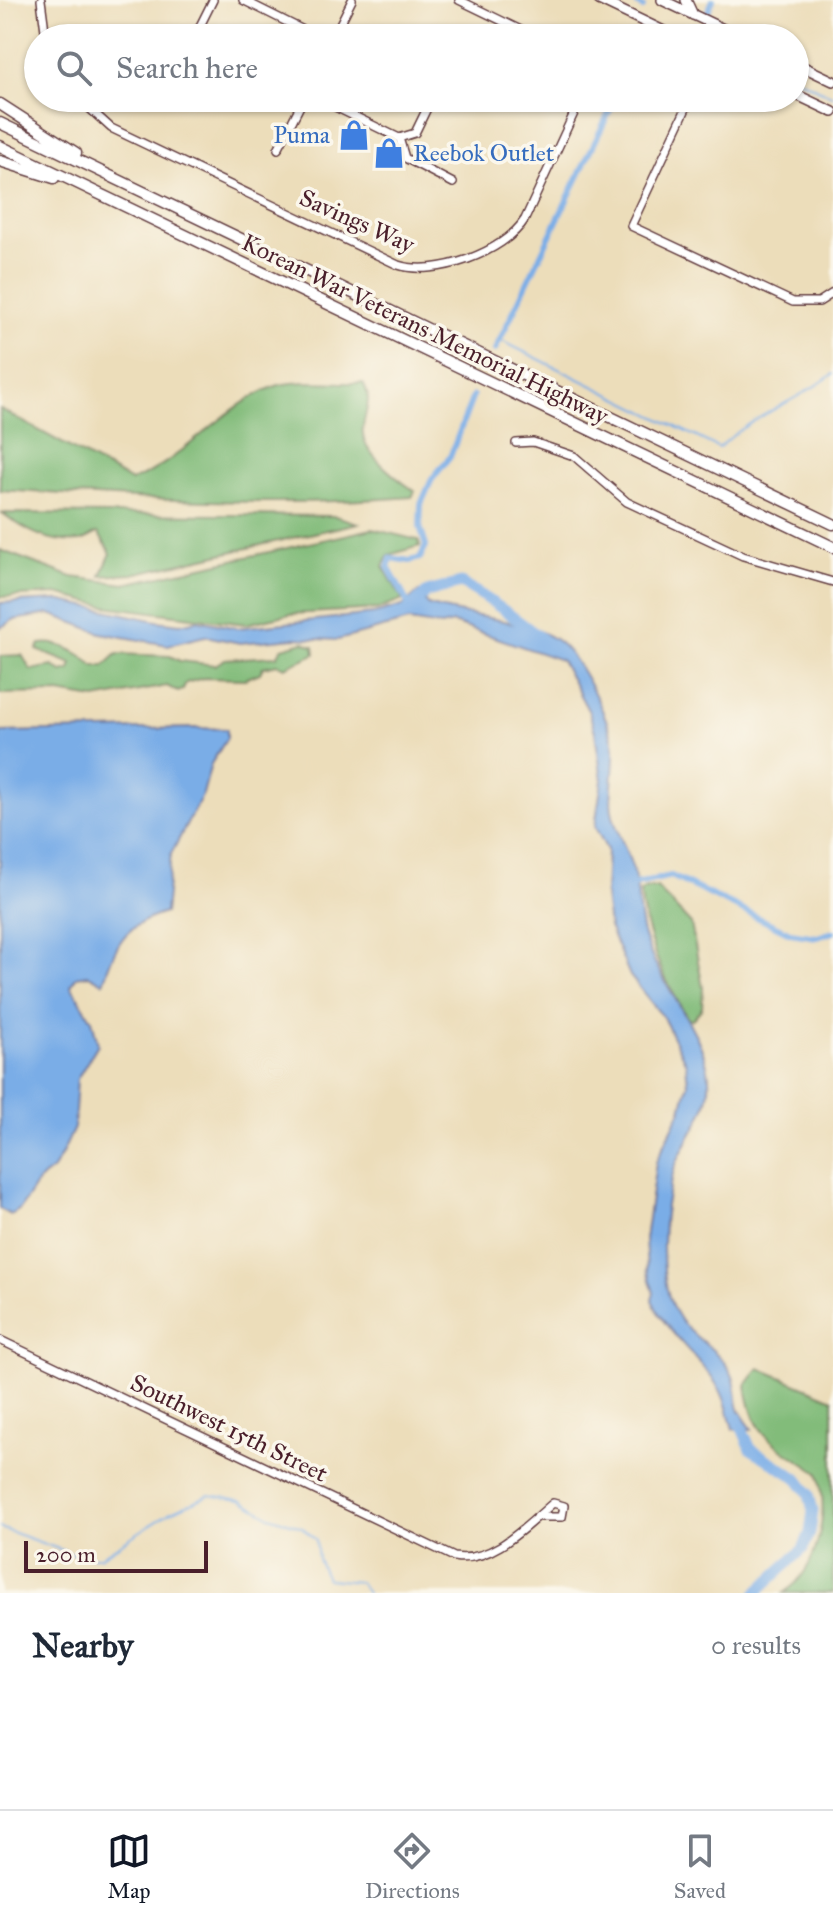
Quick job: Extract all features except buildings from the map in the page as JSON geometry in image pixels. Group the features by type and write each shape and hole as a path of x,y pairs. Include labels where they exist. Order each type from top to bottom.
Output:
{"highway":[{"path":"0,104 113,177"},
{"name":"Korean War Veterans Memorial Highway","path":"0,123 833,524"},
{"name":"Korean War Veterans Memorial Highway","path":"0,146 833,547"},
{"path":"0,161 98,193"}],"main road":[{"path":"599,0 649,24"},
{"path":"662,0 712,24"},
{"path":"686,0 693,15"},
{"path":"809,70 833,81"},
{"path":"809,101 833,112"}],"street":[{"path":"41,0 44,24"},
{"path":"201,24 213,0"},
{"path":"243,0 292,24"},
{"path":"343,24 352,0"},
{"path":"459,0 508,24"},
{"name":"Savings Way","path":"90,112 111,128 398,265 421,269 492,248 513,236 525,219 575,112"},
{"path":"278,149 297,112"},
{"path":"346,112 399,138 415,133 425,112"},
{"path":"684,112 631,226 793,302 819,302 833,293"},
{"path":"399,138 405,158 453,183"},
{"path":"516,443 533,442 574,456 627,502 743,556 833,582"},
{"name":"Southwest 15th Street","path":"0,1340 441,1552 469,1557 505,1543 541,1517"}],"green space":[{"path":"307,382 363,383 368,400 363,436 381,464 415,491 412,497 257,502 0,490 0,409 131,481 168,461 237,407 276,386"},
{"path":"2,513 335,516 358,523 133,574 101,576 111,553 98,533 81,541 48,538 29,531"},
{"path":"372,529 418,540 420,546 389,555 383,566 403,600 379,609 290,614 246,624 105,606 57,594 0,597 0,550 72,577 125,584"},
{"path":"304,642 314,646 315,654 285,667 278,664 263,667 260,673 245,679 203,678 186,683 183,690 178,692 167,686 95,699 59,693 0,694 0,656 22,655 31,670 53,666 62,672 70,670 72,664 37,650 40,644 62,646 94,666 104,666 117,654 170,656 180,661 215,665 225,659 277,656 282,648"},
{"path":"657,888 691,924 703,988 702,1008 692,1020 688,1019 656,958 640,891"},
{"path":"759,1368 833,1399 833,1593 784,1593 806,1569 819,1538 821,1488 818,1473 769,1439 754,1418 746,1385"}],"water":[{"path":"419,592 428,605 527,627 556,640 575,660 608,725 614,751 612,811 634,874 643,933 658,968 696,1036 708,1070 708,1098 679,1157 666,1204 663,1246 666,1286 679,1318 729,1369 739,1409 752,1429 733,1429 719,1388 674,1335 652,1300 654,1293 647,1270 645,1239 656,1162 681,1110 688,1084 686,1064 663,1017 630,976 609,927 605,895 607,850 595,827 602,780 595,732 589,712 561,660 453,623 441,626 409,621 338,640 295,638 240,643 205,636 168,645 101,633 50,614 13,620 0,628 0,603 57,600 157,621 180,624 197,620 237,628 374,614 403,606"},
{"path":"227,729 227,738 211,764 203,794 171,854 165,913 131,930 112,957 103,983 89,975 76,977 71,986 92,1020 98,1044 77,1079 74,1128 61,1156 53,1169 39,1180 20,1209 11,1215 0,1209 0,732"}],"waterway":[{"path":"633,0 643,8"},
{"path":"707,13 713,0"},
{"path":"809,85 833,96"},
{"path":"495,350 609,112"},
{"path":"500,340 719,448 746,426 833,374"},
{"path":"410,607 388,567 391,558 410,561 420,558 426,546 420,527 421,504 432,479 450,457 473,396"},
{"path":"412,606 427,592 461,583 541,638"},
{"path":"628,886 671,876 790,933 817,937 833,932"},
{"path":"737,1417 751,1449 797,1478 809,1494 813,1511 810,1533 803,1549 756,1593"},
{"path":"0,1528 81,1557 100,1557 169,1513 209,1495 241,1500 267,1515 302,1527 316,1540 318,1559 327,1579 359,1582 367,1593"}],"place":[{"name":"Puma","path":"354,135"},
{"name":"Reebok Outlet","path":"389,153"}]}
